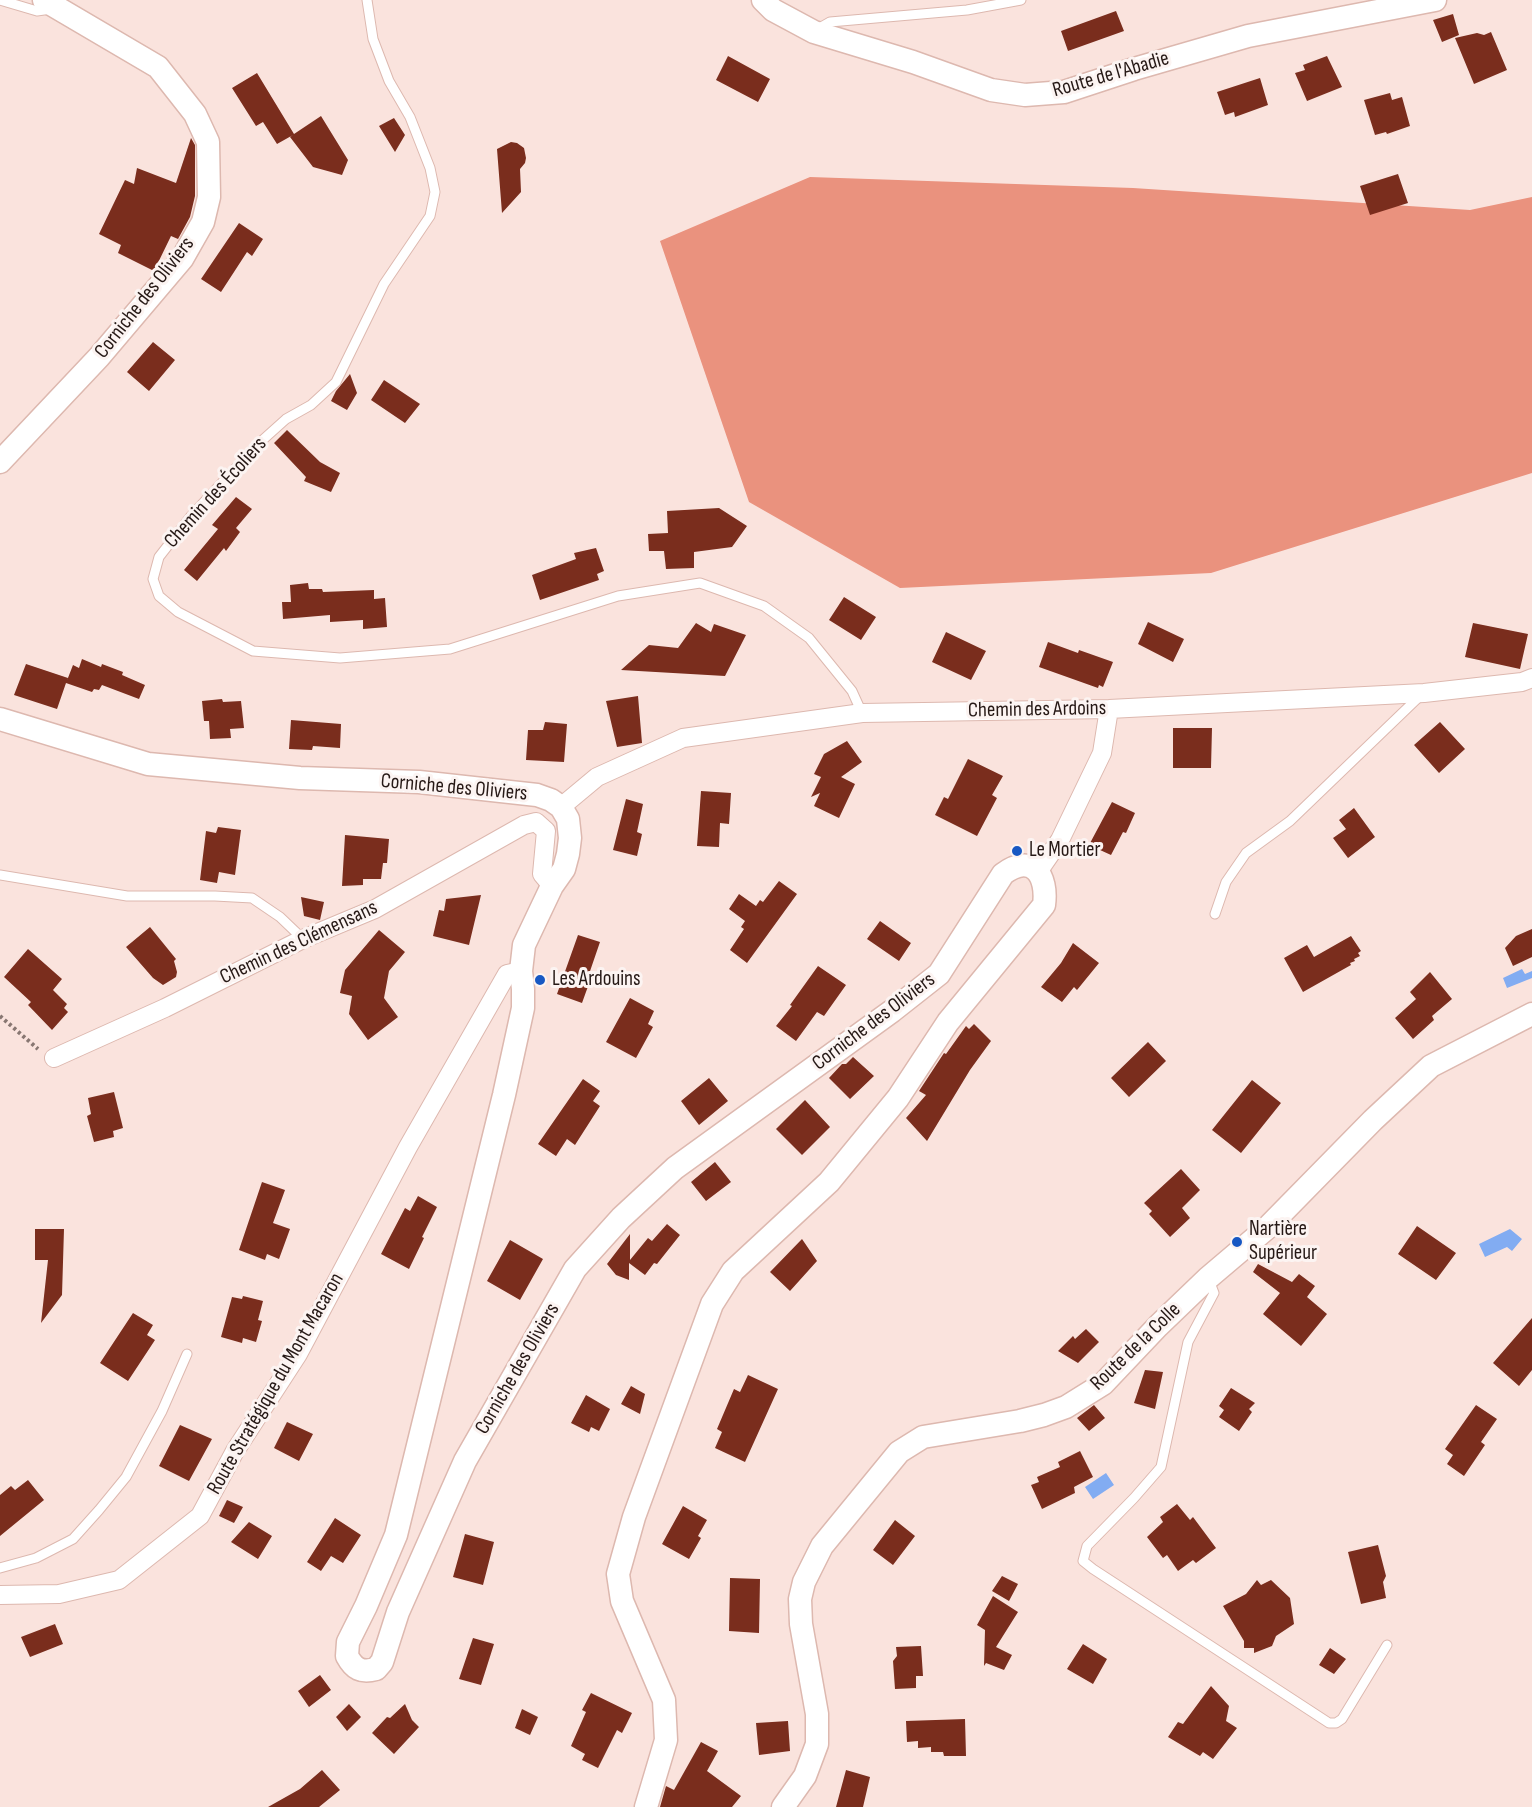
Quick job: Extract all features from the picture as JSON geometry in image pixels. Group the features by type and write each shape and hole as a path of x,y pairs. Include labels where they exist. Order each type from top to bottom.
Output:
{"street":[{"name":"Route de l'Abadie","path":"763,0 773,10 814,32 913,62 991,90 1025,95 1064,92 1248,36 1435,0"},
{"name":"Corniche des Oliviers","path":"0,462 99,357 182,259 203,222 209,197 208,142 195,114 158,68 50,4"},
{"name":"Chemin des Ardoins","path":"561,807 597,777 683,738 862,713 1109,709 1424,693 1522,682 1532,678"},
{"path":"1038,872 1060,840 1102,753 1109,709"},
{"name":"Corniche des Oliviers","path":"0,719 148,764 300,777 419,782 537,795 561,807 568,819 569,846 564,869 552,886 524,945 521,971 524,989 523,1008 396,1535 348,1642 346,1656 358,1670 376,1669 382,1662 398,1612 465,1461 575,1269 621,1218 675,1168 892,1011 939,974 1004,874 1013,867 1023,865 1038,872 1045,883 1044,905 948,1022 898,1098 829,1182 733,1271 712,1304 634,1517 618,1574 622,1601 664,1700 666,1740 646,1807"},
{"name":"Chemin des Clémensans","path":"54,1058 165,1008 303,939 375,909 524,825 536,822 546,831 542,874 552,886"},
{"name":"Route Stratégique du Mont Macaron","path":"0,1595 60,1594 119,1580 200,1515 235,1451 298,1354 408,1147 507,974 521,971"},
{"name":"Route de la Colle","path":"783,1807 805,1776 817,1744 817,1714 801,1624 800,1599 804,1582 822,1546 899,1452 923,1437 1020,1421 1066,1407 1103,1384 1158,1326 1208,1278 1267,1228 1373,1120 1431,1066 1532,1014"}],"lane":[{"path":"0,0 37,12 50,4"},
{"name":"Chemin des Écoliers","path":"367,0 373,39 388,81 410,117 430,168 435,192 430,216 384,284 336,382 311,405 286,419 257,445 191,516 159,557 153,579 159,596 178,612 253,651 340,658 450,650 618,596 700,584 764,606 809,638 852,691 862,713"},
{"path":"814,32 830,22 966,10 1021,0"},
{"path":"1215,914 1226,882 1246,853 1290,821 1424,693"},
{"path":"0,875 127,896 252,898 280,917 303,939"},
{"path":"1208,1278 1214,1293 1188,1342 1161,1467 1087,1546 1083,1561 1329,1723 1336,1723 1342,1719 1387,1645"},
{"path":"0,1568 36,1558 74,1539 126,1477 162,1411 187,1354"}],"path":[{"path":"0,1016 33,1046 54,1058"}],"shaded area":[{"path":"810,177 1133,188 1470,210 1532,197 1532,473 1211,573 900,588 749,502 660,241"}],"water":[{"path":"1522,969 1525,974 1532,971 1532,978 1507,988 1503,978"},
{"path":"1510,1229 1522,1239 1512,1251 1507,1247 1485,1257 1479,1244"},
{"path":"1106,1473 1114,1485 1093,1499 1085,1487"}],"building":[{"path":"1116,11 1124,31 1068,51 1061,31"},
{"path":"1453,14 1459,35 1442,42 1433,20"},
{"path":"1491,32 1507,70 1474,84 1455,38 1477,33 1484,35"},
{"path":"728,56 770,79 758,102 716,80"},
{"path":"1327,56 1342,87 1307,101 1295,73 1305,70 1303,65"},
{"path":"257,73 294,134 321,116 348,160 342,175 313,167 290,137 293,135 277,144 263,122 256,126 232,88"},
{"path":"1260,78 1268,105 1235,117 1234,112 1225,115 1217,92"},
{"path":"1390,93 1392,100 1402,97 1410,126 1387,134 1386,132 1375,135 1364,100"},
{"path":"394,118 405,135 395,152 379,126"},
{"path":"191,138 195,145 195,196 190,217 178,239 171,236 154,271 118,253 121,245 99,234 125,180 134,184 137,168 176,183"},
{"path":"511,142 524,148 526,158 520,169 521,192 502,213 497,149"},
{"path":"1398,174 1408,203 1370,215 1360,186"},
{"path":"239,223 263,239 252,256 247,252 221,292 201,279"},
{"path":"153,342 175,360 149,391 127,372"},
{"path":"350,374 357,393 347,410 331,401"},
{"path":"384,380 420,404 405,423 371,400"},
{"path":"287,430 320,462 340,473 331,492 304,481 306,477 274,443"},
{"path":"236,497 252,509 236,528 240,532 226,551 224,548 197,581 184,570 218,529 212,525"},
{"path":"719,508 747,526 732,547 694,552 694,568 666,569 664,551 649,551 648,534 668,533 667,511"},
{"path":"596,548 604,571 597,574 599,580 540,600 532,575 576,559 574,553"},
{"path":"308,583 309,589 322,589 323,592 374,590 374,599 385,598 387,627 363,629 363,620 330,622 330,615 283,619 282,602 291,602 290,585"},
{"path":"844,597 876,617 861,640 829,620"},
{"path":"1148,622 1184,639 1173,662 1138,644"},
{"path":"696,623 711,632 714,624 746,635 725,676 621,670 649,645 678,648"},
{"path":"1473,623 1528,634 1520,669 1465,657"},
{"path":"946,632 986,651 971,680 932,662"},
{"path":"1048,642 1113,662 1103,687 1099,685 1098,688 1039,667"},
{"path":"82,659 101,667 102,664 123,672 122,675 145,685 139,699 102,685 99,690 94,689 92,692 66,683 57,709 14,695 26,664 68,678 73,665 79,668"},
{"path":"638,696 642,743 617,747 606,701"},
{"path":"222,699 223,702 241,701 244,728 230,729 231,738 210,739 209,721 204,721 202,701"},
{"path":"291,720 341,724 340,748 313,746 312,750 289,749"},
{"path":"545,722 567,724 564,762 526,760 528,730 543,730"},
{"path":"1440,722 1465,749 1439,773 1414,745"},
{"path":"1173,728 1212,728 1211,768 1173,768"},
{"path":"847,741 862,762 841,777 855,784 839,818 814,806 820,793 811,797 821,777 814,774 824,754"},
{"path":"968,759 1003,776 992,795 997,798 977,836 935,815 944,797 948,799"},
{"path":"701,791 731,793 729,824 720,823 719,847 697,846"},
{"path":"626,799 643,804 637,832 642,834 637,856 613,850"},
{"path":"1112,802 1135,813 1126,833 1123,832 1111,855 1089,845"},
{"path":"1354,808 1375,837 1348,858 1333,838 1346,829 1339,820"},
{"path":"218,827 241,830 235,875 219,872 217,883 200,880 206,831 216,833"},
{"path":"345,835 389,839 387,863 383,863 381,879 363,879 363,885 342,886"},
{"path":"779,881 797,894 747,963 730,950 744,929 741,927 745,921 729,909 739,894 756,906 760,900 763,902"},
{"path":"481,895 469,945 433,936 439,910 444,911 446,899"},
{"path":"301,897 324,902 320,920 304,916"},
{"path":"880,921 911,943 899,961 867,939"},
{"path":"150,927 176,959 174,961 176,977 163,985 153,978 126,947"},
{"path":"1532,929 1532,957 1513,966 1505,948 1516,936"},
{"path":"379,930 405,952 389,971 384,998 398,1017 368,1040 349,1014 352,996 340,993 345,970"},
{"path":"578,935 600,942 582,1003 557,994"},
{"path":"1351,936 1361,951 1358,953 1360,956 1350,963 1351,965 1303,992 1284,958 1307,945 1314,957"},
{"path":"1073,943 1099,963 1077,990 1074,987 1062,1002 1041,987 1061,963"},
{"path":"28,949 62,979 53,990 67,1004 64,1008 68,1012 52,1030 28,1005 31,1002 4,977"},
{"path":"818,966 846,985 824,1016 817,1012 796,1041 776,1026"},
{"path":"1430,972 1452,999 1432,1016 1434,1020 1413,1039 1395,1018 1416,999 1410,992"},
{"path":"630,998 654,1011 648,1024 653,1027 636,1058 606,1042"},
{"path":"974,1024 991,1041 970,1070 927,1141 906,1118 926,1095 919,1091 944,1053 946,1054 966,1026 969,1029"},
{"path":"1148,1042 1166,1061 1129,1097 1111,1078"},
{"path":"853,1057 874,1076 850,1099 829,1078 842,1064 846,1064"},
{"path":"709,1078 728,1101 699,1125 681,1101"},
{"path":"583,1079 600,1091 593,1101 600,1106 575,1145 567,1139 556,1156 538,1144"},
{"path":"1252,1080 1281,1103 1241,1153 1212,1130"},
{"path":"114,1092 123,1128 113,1131 114,1137 94,1142 87,1116 91,1114 88,1098"},
{"path":"805,1100 830,1127 802,1155 776,1129"},
{"path":"715,1162 731,1182 706,1201 691,1182"},
{"path":"1181,1169 1200,1190 1182,1208 1190,1218 1170,1237 1149,1214 1152,1211 1144,1203"},
{"path":"262,1182 285,1190 273,1223 290,1229 279,1259 267,1254 265,1260 239,1250"},
{"path":"418,1196 437,1207 409,1269 381,1254 405,1208 410,1211"},
{"path":"667,1224 680,1235 657,1264 654,1263 645,1275 629,1263 629,1280 616,1275 607,1264 630,1234 630,1260 648,1238 652,1241"},
{"path":"1417,1226 1456,1253 1436,1280 1398,1254"},
{"path":"35,1229 64,1229 62,1295 41,1323 48,1260 35,1260"},
{"path":"802,1239 817,1261 790,1291 770,1272"},
{"path":"510,1240 543,1259 520,1300 487,1281"},
{"path":"1258,1264 1292,1282 1299,1274 1315,1286 1307,1297 1327,1314 1301,1346 1263,1314 1280,1293 1253,1272"},
{"path":"243,1296 263,1301 258,1320 262,1321 256,1342 243,1338 242,1343 221,1337 232,1297 242,1299"},
{"path":"133,1313 153,1325 147,1335 155,1340 128,1381 100,1363"},
{"path":"1532,1318 1532,1370 1519,1386 1493,1363"},
{"path":"1086,1329 1099,1342 1078,1363 1058,1351 1073,1336 1075,1339"},
{"path":"1145,1370 1163,1372 1155,1409 1134,1403"},
{"path":"748,1375 778,1389 745,1462 715,1448 722,1432 717,1429 734,1389 740,1392"},
{"path":"631,1386 645,1394 640,1414 621,1404"},
{"path":"1231,1388 1255,1403 1249,1409 1252,1412 1239,1431 1219,1417 1224,1410 1219,1406"},
{"path":"586,1395 610,1409 599,1431 591,1427 589,1432 571,1423"},
{"path":"1094,1405 1105,1418 1089,1431 1077,1418"},
{"path":"1476,1405 1497,1419 1481,1442 1485,1445 1464,1476 1447,1464 1453,1455 1445,1449"},
{"path":"287,1422 313,1434 299,1461 274,1448"},
{"path":"180,1425 212,1439 189,1481 159,1466"},
{"path":"1080,1451 1093,1477 1074,1487 1075,1493 1042,1509 1031,1485 1039,1482 1037,1477 1060,1467 1058,1462"},
{"path":"28,1480 44,1500 0,1536 0,1495 11,1486 15,1490"},
{"path":"227,1500 243,1507 234,1523 219,1516"},
{"path":"1177,1504 1190,1520 1193,1517 1216,1548 1196,1563 1193,1560 1178,1571 1167,1555 1163,1558 1147,1537 1163,1522 1160,1517"},
{"path":"683,1506 707,1520 698,1536 701,1538 689,1559 662,1544"},
{"path":"335,1518 361,1535 343,1563 331,1556 321,1571 307,1562"},
{"path":"895,1520 915,1536 893,1565 873,1550"},
{"path":"249,1522 272,1536 258,1559 231,1542"},
{"path":"465,1534 494,1542 483,1585 453,1577"},
{"path":"1378,1545 1386,1576 1383,1582 1386,1598 1361,1604 1348,1552"},
{"path":"1002,1576 1018,1584 1009,1601 992,1591"},
{"path":"730,1578 760,1579 759,1633 729,1631"},
{"path":"1257,1580 1261,1585 1271,1580 1290,1598 1294,1624 1276,1636 1272,1646 1254,1653 1254,1648 1244,1648 1244,1641 1223,1606 1246,1594"},
{"path":"993,1596 1018,1612 996,1647 1012,1655 1004,1670 986,1663 984,1666 985,1630 977,1625"},
{"path":"55,1624 63,1644 30,1657 21,1637"},
{"path":"473,1638 494,1644 481,1685 459,1679"},
{"path":"1083,1644 1107,1659 1093,1684 1067,1669"},
{"path":"921,1646 923,1676 916,1676 916,1688 895,1689 893,1661 897,1656 896,1647"},
{"path":"1330,1648 1346,1659 1334,1674 1319,1665"},
{"path":"320,1675 331,1690 309,1707 298,1691"},
{"path":"1211,1686 1229,1706 1226,1721 1237,1728 1213,1759 1203,1752 1200,1756 1168,1737 1178,1722 1183,1724"},
{"path":"591,1693 632,1713 622,1733 617,1730 598,1768 582,1760 585,1754 571,1746 586,1712 582,1710"},
{"path":"349,1704 361,1717 347,1731 336,1717"},
{"path":"405,1704 412,1720 419,1727 394,1754 372,1733 387,1717 390,1718"},
{"path":"522,1709 538,1717 530,1735 515,1728"},
{"path":"965,1719 966,1756 944,1756 943,1752 931,1752 931,1747 918,1748 918,1741 907,1742 906,1721"},
{"path":"788,1721 790,1751 759,1755 756,1723"},
{"path":"701,1742 718,1751 707,1771 741,1796 732,1807 660,1807 666,1786 674,1790"},
{"path":"322,1770 340,1790 319,1807 268,1807 300,1789"},
{"path":"846,1770 870,1777 863,1807 836,1807"}],"place":[{"name":"Le Mortier","path":"1017,851"},
{"name":"Les Ardouins","path":"540,980"},
{"name":"Nartière Supérieur","path":"1237,1242"}]}
